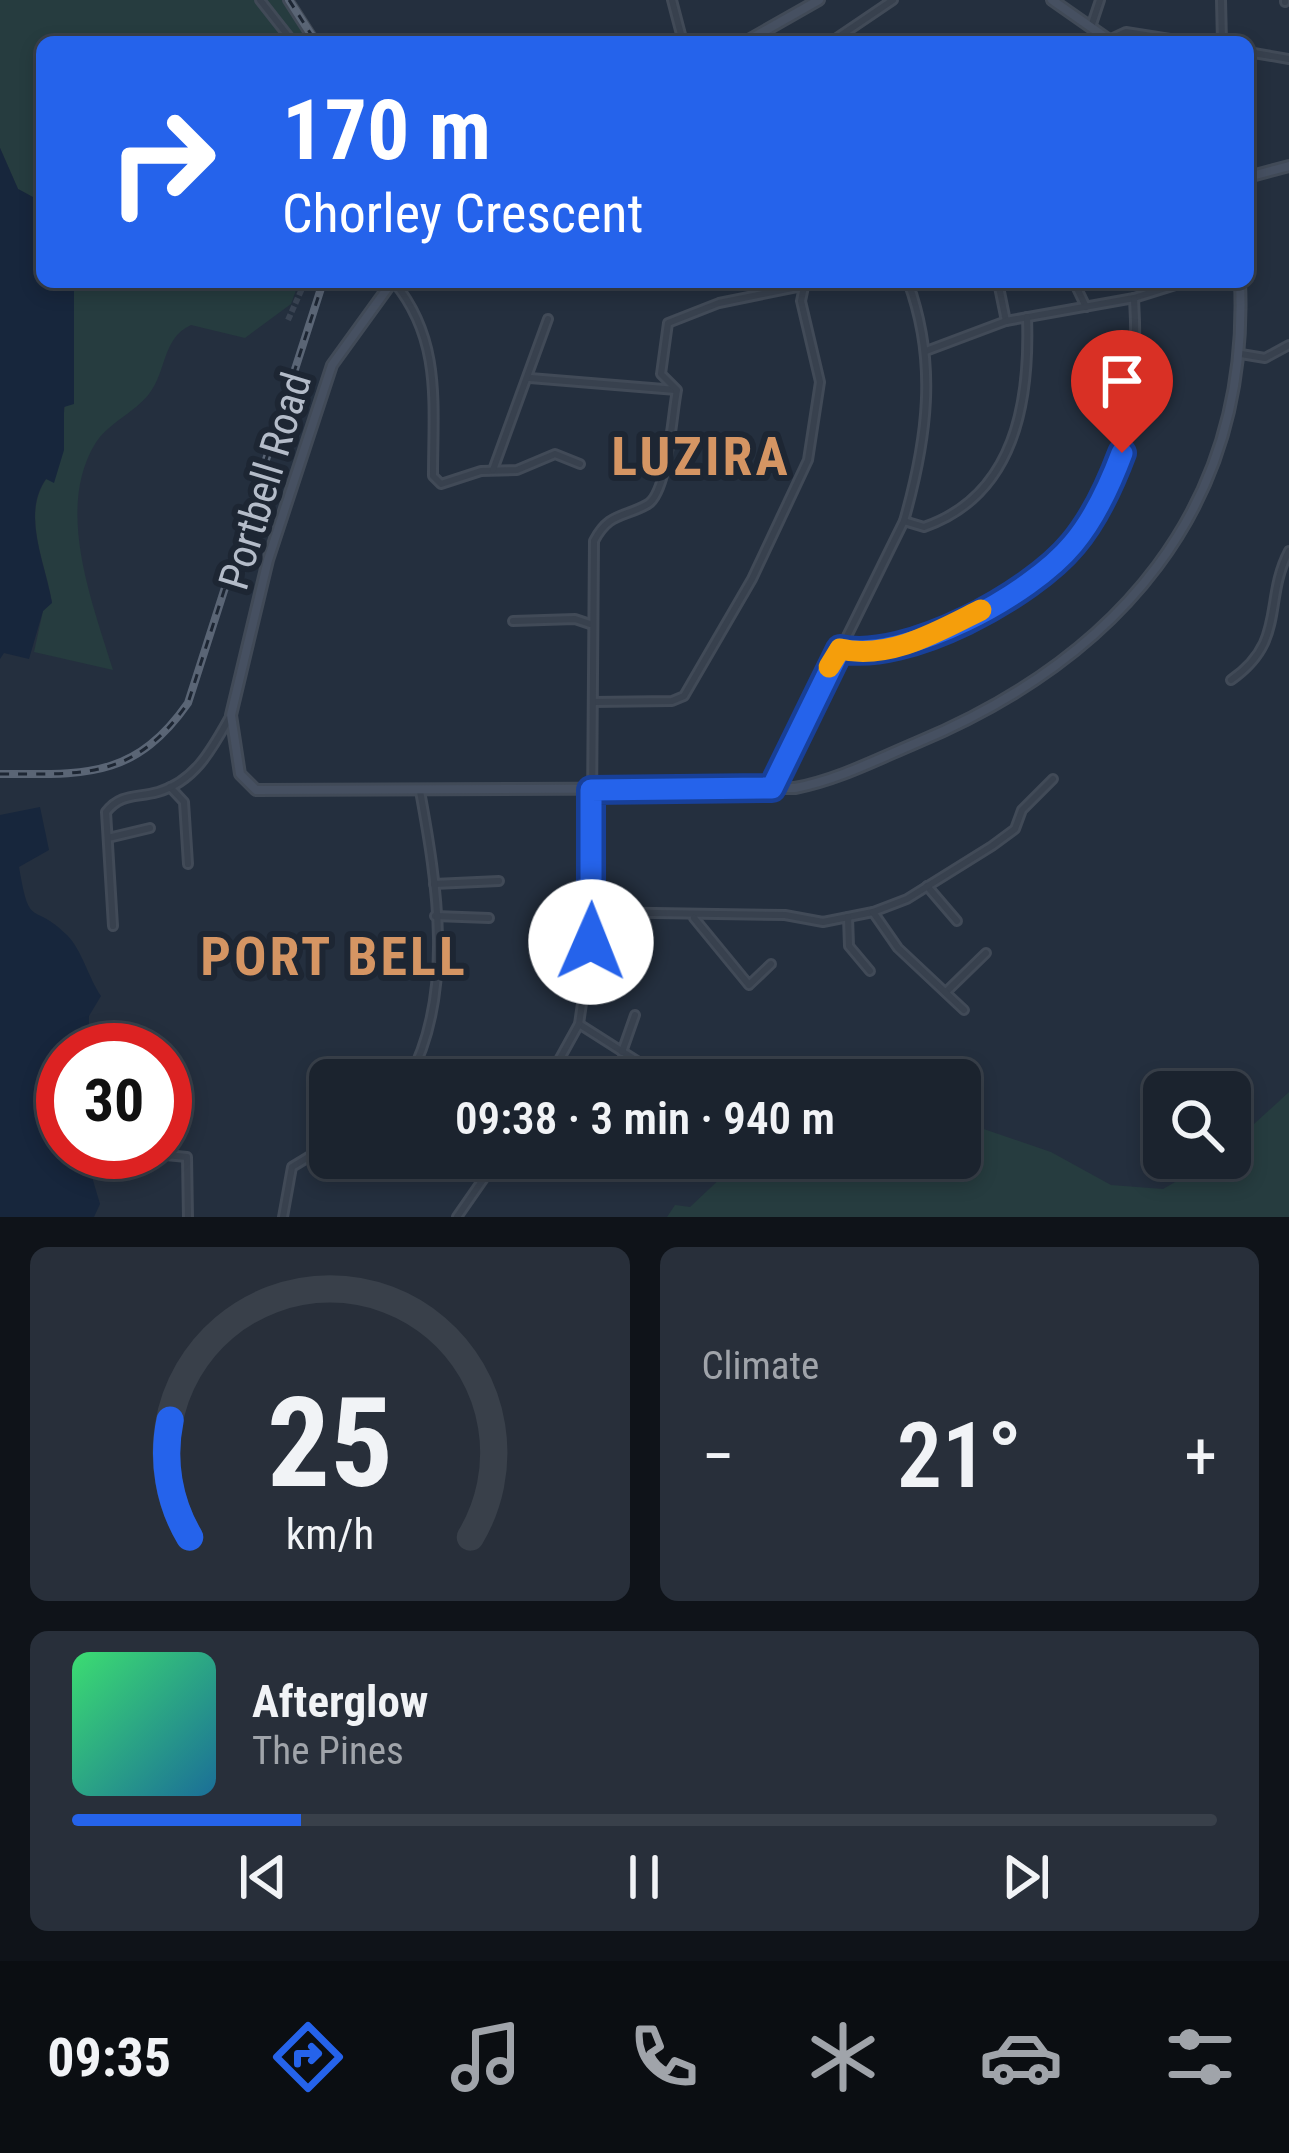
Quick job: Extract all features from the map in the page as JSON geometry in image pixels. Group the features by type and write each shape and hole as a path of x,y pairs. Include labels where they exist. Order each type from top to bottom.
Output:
{"main road":[{"path":"756,36 819,0"},
{"path":"1052,0 1104,36"},
{"path":"1254,175 1289,166"},
{"name":"Portbell Road","path":"231,716 268,560 332,365 389,288"},
{"path":"231,716 240,774 253,790 420,791 772,788 827,779 971,719 1030,686 1092,640 1156,568 1200,496 1223,445 1241,355 1240,288"}],"street":[{"path":"260,0 288,36"},
{"path":"288,0 311,36"},
{"path":"672,0 681,36"},
{"path":"840,36 893,0"},
{"path":"1091,26 1100,0"},
{"path":"1221,0 1222,36"},
{"path":"1119,36 1126,32 1151,36"},
{"path":"1254,53 1289,59"},
{"path":"398,288 418,314 432,354 434,477 441,484 452,485 493,470 517,470 555,454 580,464"},
{"path":"677,390 661,374 668,323 719,303 785,288"},
{"path":"593,702 673,701 684,696 784,516 808,460 818,413 818,366 804,288"},
{"path":"772,788 904,521 924,437 926,351 910,288"},
{"path":"999,288 1006,321"},
{"path":"1077,288 1085,307"},
{"path":"926,351 1006,321 1166,288"},
{"path":"840,649 885,650 948,626 1036,579 1075,542 1113,477 1127,439 1138,365 1134,298"},
{"path":"904,521 924,527 949,516 1002,463 1023,413 1027,317"},
{"path":"493,470 509,414 530,378 548,319"},
{"path":"1241,355 1265,358 1289,344"},
{"path":"530,378 677,390"},
{"path":"560,1059 579,1024 592,912 592,552 610,517 650,503 661,486 677,390"},
{"path":"1231,680 1256,660 1264,645 1289,550"},
{"path":"513,621 575,619 590,624"},
{"path":"962,704 971,719"},
{"path":"113,926 106,812 121,797 170,788 199,767 231,716"},
{"path":"592,912 694,918 785,915 823,922 873,913 926,886 1015,829 1022,810 1053,779"},
{"path":"170,788 184,802 188,864"},
{"path":"419,1059 436,1001 434,884 420,791"},
{"path":"108,838 150,828"},
{"path":"434,884 500,881"},
{"path":"926,886 957,920"},
{"path":"873,913 898,948 964,1010"},
{"path":"435,916 489,918"},
{"path":"848,917 849,946 870,971"},
{"path":"694,918 749,986 771,964"},
{"path":"947,991 986,953"},
{"path":"621,1053 634,1016"},
{"path":"579,1024 631,1059"},
{"path":"283,1217 292,1167 309,1157"},
{"path":"187,1179 188,1217"},
{"path":"458,1217 484,1179"}],"green space":[{"path":"0,0 284,0 311,36 36,36 36,199 18,189 0,148"},
{"path":"74,288 297,288 291,304 245,338 191,325 182,331 170,346 149,394 95,444 83,470 78,527 88,587 113,670 34,652 43,611 52,602 37,538 36,507 47,478 53,482 73,356"},
{"path":"1289,1092 1289,1217 667,1217 675,1205 690,1207 720,1179 981,1179 981,1128 1051,1152 1111,1185 1163,1189 1180,1179 1251,1179 1251,1127"}],"water":[{"path":"0,148 18,189 36,199 36,288 74,288 74,404 64,407 64,450 54,483 46,479 35,507 37,539 52,603 43,611 29,659 4,653 0,659"},
{"path":"40,807 49,850 19,867 26,900 34,912 72,941 101,996 89,1023 36,1023 36,1179 93,1179 100,1204 94,1217 0,1217 0,815"}],"tunnel":[{"path":"288,320 302,288"}],"railway":[{"path":"289,0 312,36"},
{"path":"0,774 82,772 127,759 148,747 188,703 321,288"}],"slow traffic":[{"path":"829,667 840,649 874,652 902,645 981,610"}],"district":[{"name":"LUZIRA","path":"701,456"},
{"name":"PORT BELL","path":"334,956"}],"route":[{"path":"591,942 591,790 772,788 840,649 874,652 902,645 993,605 1036,579 1075,542 1100,503 1122,453"}]}
